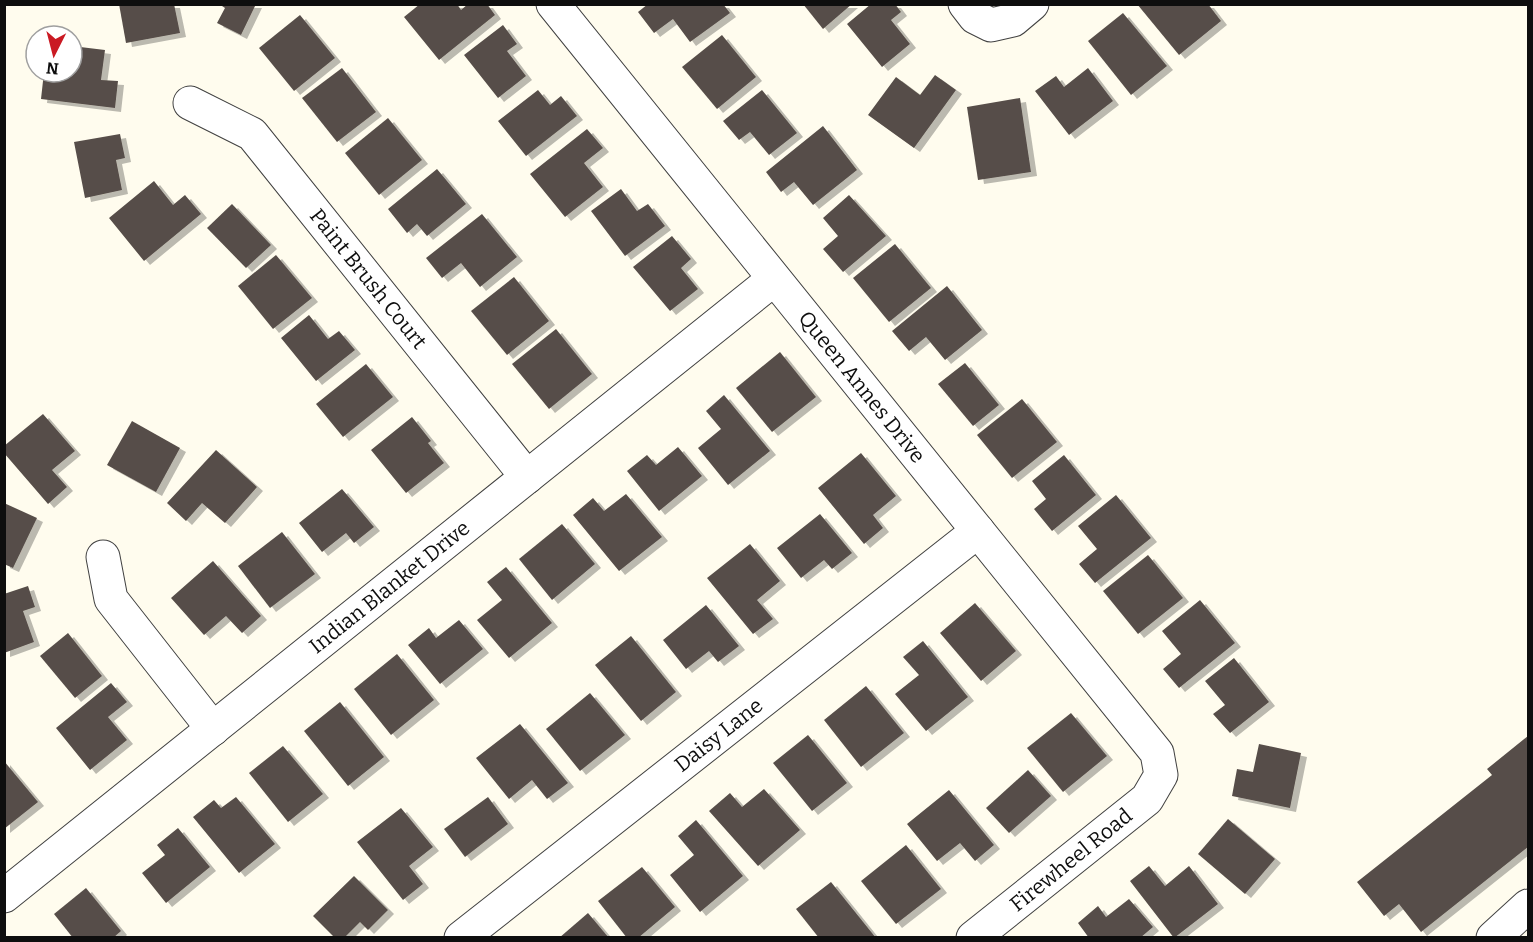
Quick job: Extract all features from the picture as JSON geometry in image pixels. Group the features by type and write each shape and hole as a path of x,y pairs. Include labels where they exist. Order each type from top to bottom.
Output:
{"street":[{"name":"Queen Annes Drive","path":"553,4 1157,753 1161,775"},
{"path":"965,4 975,17 991,25 1013,20 1032,4"},
{"name":"Paint Brush Court","path":"190,103 252,134 527,477"},
{"name":"Indian Blanket Drive","path":"4,896 774,279"},
{"name":"Daisy Lane","path":"461,938 978,531"},
{"path":"104,556 111,599 213,729"},
{"name":"Firewheel Road","path":"973,938 1147,799 1161,775"},
{"path":"1492,938 1528,906"}],"building":[{"path":"119,4 174,4 180,33 126,43"},
{"path":"219,4 256,4 241,35 217,23 225,8"},
{"path":"420,4 457,4 461,10 468,4 487,4 495,15 439,60 404,17"},
{"path":"648,4 723,4 730,13 690,42 673,19 654,33 638,12"},
{"path":"803,4 852,4 823,29"},
{"path":"871,4 895,4 901,12 891,20 910,44 882,67 847,24"},
{"path":"1137,4 1208,4 1221,21 1179,55"},
{"path":"1123,13 1167,66 1131,95 1088,41"},
{"path":"300,15 335,58 294,91 259,48"},
{"path":"503,25 517,44 507,51 526,76 498,98 464,55"},
{"path":"722,35 756,77 717,109 682,67"},
{"path":"84,47 105,50 101,80 118,81 115,108 41,99 43,84 84,84"},
{"path":"342,68 376,112 337,142 302,98"},
{"path":"1088,68 1113,101 1069,135 1035,91 1056,76 1064,87"},
{"path":"935,75 956,90 914,148 868,115 896,77 920,95"},
{"path":"538,90 550,105 561,96 577,116 526,156 498,121"},
{"path":"762,90 797,133 769,155 750,132 739,140 723,121"},
{"path":"1020,98 1031,172 978,180 967,107"},
{"path":"388,118 422,160 379,195 345,153"},
{"path":"823,126 857,170 813,205 794,182 781,192 766,172"},
{"path":"587,129 603,148 584,163 603,187 565,217 530,174"},
{"path":"120,134 125,158 116,160 122,190 85,198 74,142"},
{"path":"437,169 466,204 427,236 417,224 407,233 388,209"},
{"path":"154,181 173,205 185,195 201,214 144,261 109,218"},
{"path":"621,189 637,211 648,204 665,226 625,256 591,211"},
{"path":"849,195 886,236 843,272 823,249 838,236 823,218"},
{"path":"232,204 271,245 246,268 207,228"},
{"path":"482,214 517,257 480,287 461,263 442,278 426,258"},
{"path":"672,236 691,259 681,268 698,289 670,311 633,267"},
{"path":"895,244 931,288 889,322 853,278"},
{"path":"276,255 312,298 273,329 238,286"},
{"path":"514,277 549,321 507,355 471,311"},
{"path":"947,286 982,330 945,360 926,337 909,351 892,331"},
{"path":"309,315 328,339 339,331 355,350 316,381 281,338"},
{"path":"556,329 592,374 549,409 512,364"},
{"path":"780,352 816,397 772,432 736,388"},
{"path":"965,363 999,405 973,426 938,384"},
{"path":"366,364 393,397 343,437 316,404"},
{"path":"724,395 770,451 728,485 698,448 721,429 706,411"},
{"path":"1022,399 1057,442 1012,478 977,435"},
{"path":"43,414 75,451 52,470 67,487 48,504 4,453 4,446"},
{"path":"412,417 431,441 428,443 444,463 406,493 371,450"},
{"path":"132,421 180,448 156,492 107,465"},
{"path":"678,447 702,476 659,511 627,471 647,455 656,465"},
{"path":"216,450 257,487 225,523 202,503 186,521 167,503"},
{"path":"861,453 896,496 873,515 883,528 864,544 818,488"},
{"path":"1064,455 1096,495 1052,531 1034,509 1046,499 1032,481"},
{"path":"342,489 374,527 354,543 346,533 322,552 299,523"},
{"path":"626,494 662,537 619,571 573,515 593,498 604,511"},
{"path":"1116,495 1151,538 1095,583 1079,564 1097,549 1078,526"},
{"path":"4,503 37,518 13,568 4,564"},
{"path":"820,514 852,553 832,569 824,560 801,578 777,548"},
{"path":"562,524 595,564 552,600 519,559"},
{"path":"282,532 315,574 270,608 238,566"},
{"path":"750,544 780,581 757,600 773,619 753,634 707,578"},
{"path":"1148,555 1183,598 1138,634 1103,591"},
{"path":"213,561 261,616 242,633 226,616 204,635 171,598"},
{"path":"506,567 552,623 509,658 477,620 502,600 487,582"},
{"path":"28,586 35,607 23,611 34,642 4,653 4,594"},
{"path":"1200,600 1235,643 1179,688 1163,669 1181,654 1162,631"},
{"path":"975,603 1016,651 981,681 940,633"},
{"path":"706,605 739,646 718,662 709,651 686,669 663,640"},
{"path":"459,620 483,649 440,684 408,645 429,628 436,638"},
{"path":"68,633 102,676 75,698 40,656"},
{"path":"631,636 676,692 641,721 595,665"},
{"path":"923,641 968,697 926,731 895,694 919,675 903,657"},
{"path":"397,654 434,700 391,735 354,689"},
{"path":"1234,658 1269,702 1230,733 1213,714 1225,705 1205,681"},
{"path":"111,683 127,702 108,717 127,740 90,770 56,728"},
{"path":"866,686 904,733 861,767 824,720"},
{"path":"590,693 625,735 580,771 546,729"},
{"path":"340,702 384,757 348,786 304,731"},
{"path":"1071,713 1107,756 1063,792 1027,748"},
{"path":"520,724 568,783 547,799 532,780 509,799 476,758"},
{"path":"808,735 847,783 812,811 773,763"},
{"path":"1528,736 1528,847 1421,932 1399,904 1384,916 1357,882 1492,775 1487,769"},
{"path":"1259,744 1301,753 1290,808 1232,796 1237,769 1253,772"},
{"path":"283,746 323,794 288,822 249,773"},
{"path":"4,761 38,802 4,829"},
{"path":"1028,770 1051,796 1009,833 986,808"},
{"path":"764,789 800,830 758,866 709,811 730,793 742,807"},
{"path":"949,790 994,845 975,861 960,843 937,861 907,824"},
{"path":"236,797 275,844 239,873 193,817 214,800 221,808"},
{"path":"488,797 508,824 465,857 444,829"},
{"path":"401,808 433,847 409,866 423,884 403,900 357,842"},
{"path":"1228,819 1275,859 1245,894 1198,854"},
{"path":"696,820 743,876 700,912 670,875 694,855 678,836"},
{"path":"178,828 210,867 166,903 142,873 165,855 157,845"},
{"path":"906,845 941,889 896,924 861,881"},
{"path":"1149,866 1165,886 1189,866 1218,904 1174,938 1130,881"},
{"path":"642,867 675,907 638,938 627,938 598,901"},
{"path":"354,876 388,910 368,930 360,922 344,938 335,938 313,916"},
{"path":"831,882 876,938 819,938 796,909"},
{"path":"86,888 121,931 113,938 73,938 54,914"},
{"path":"1129,899 1153,927 1140,938 1089,938 1078,923 1098,906 1106,917"},
{"path":"588,913 609,938 559,938"}]}
